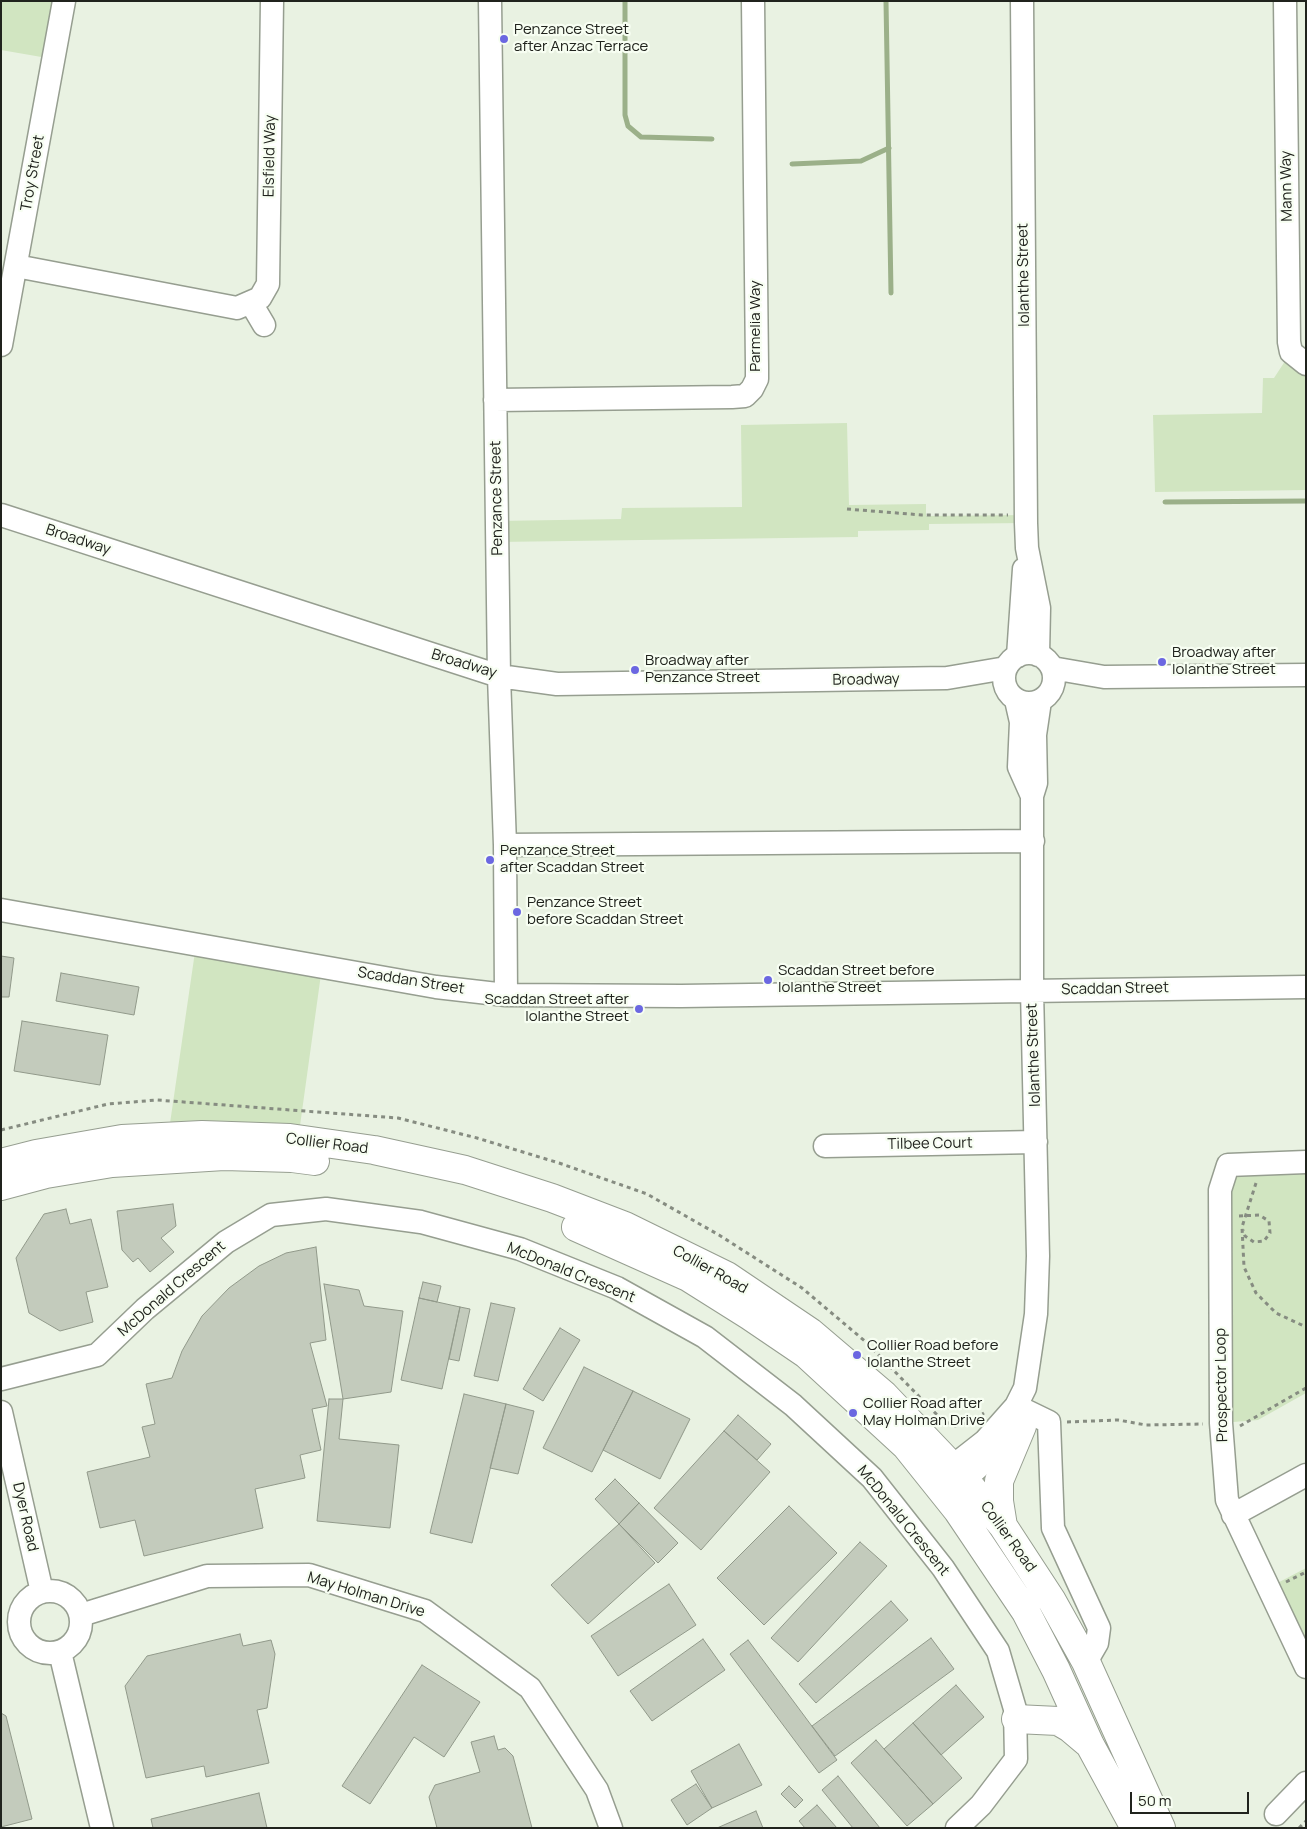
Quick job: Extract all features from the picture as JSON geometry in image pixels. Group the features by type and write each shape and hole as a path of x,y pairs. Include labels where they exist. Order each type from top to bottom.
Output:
{"main road":[{"name":"Collier Road","path":"1,1163 36,1154 122,1139 202,1135 290,1138 374,1150 464,1170 552,1198 625,1226 727,1276 810,1332 884,1395 949,1481 1026,1612 1056,1670 1090,1745 1135,1828"},
{"name":"Collier Road","path":"1,1186 46,1174 112,1163 224,1156 282,1157 373,1168 439,1181 518,1205 584,1230 688,1277 806,1354 906,1446 1003,1526 1052,1601 1086,1662 1161,1828"},
{"path":"1003,1526 999,1501 999,1481 1029,1417"},
{"path":"1016,1719 1058,1722 1070,1728 1090,1745"}],"street":[{"name":"Troy Street","path":"1,345 64,1"},
{"name":"Elsfield Way","path":"251,303 260,298 268,284 272,1"},
{"name":"Penzance Street","path":"490,1 499,676 505,845 506,995"},
{"name":"Parmelia Way","path":"495,400 732,397 745,396 752,389 757,380 753,1"},
{"name":"Iolanthe Street","path":"949,1481 985,1441 1029,1417 1040,1389 1044,1362 1036,1314 1038,1256 1032,990 1032,796 1036,783 1034,673 1023,578 1027,548 1022,1"},
{"name":"Mann Way","path":"1285,1 1289,342 1291,352 1306,364"},
{"path":"16,266 237,308 251,303 264,325"},
{"name":"Broadway","path":"1,515 499,676 557,684 947,678 1034,673 1104,677 1306,674"},
{"name":"Iolanthe Street","path":"1032,796 1020,767 1018,744 1021,722 1012,695 1004,683 1034,673"},
{"name":"Broadway","path":"947,678 1012,695 1032,703 1034,673"},
{"path":"505,845 1033,841"},
{"name":"Scaddan Street","path":"1,910 436,987 506,995 681,996 1306,987"},
{"name":"Tilbee Court","path":"825,1146 1036,1142"},
{"name":"Prospector Loop","path":"1306,1162 1228,1165 1220,1190 1231,1429 1227,1500 1306,1667"},
{"name":"McDonald Crescent","path":"1,1379 97,1355 145,1308 226,1242 271,1215 326,1209 421,1222 520,1249 617,1288 705,1337 793,1405 872,1478 943,1568 998,1651 1016,1708 1016,1759 981,1805 957,1828"},
{"name":"Dyer Road","path":"1,1412 42,1592"},
{"path":"1029,1417 1053,1528 1099,1628 1097,1643 1086,1662"},
{"path":"1233,1515 1306,1476"},
{"name":"May Holman Drive","path":"81,1615 207,1576 309,1574 425,1611 530,1688 597,1790 611,1828"},
{"path":"52,1591 70,1598 77,1606 81,1615 82,1626 78,1637 70,1646 60,1652 39,1651 10,1630 20,1616 24,1606 32,1597 42,1592 52,1591"},
{"path":"60,1652 102,1828"},
{"path":"1276,1814 1306,1783"}],"path":[{"path":"847,509 922,516 1026,515"},
{"path":"1255,1179 1256,1186 1242,1227 1244,1268 1256,1293 1276,1313 1306,1326"},
{"path":"1220,1216 1259,1215 1269,1221 1270,1233 1264,1241 1254,1242 1245,1236 1242,1227"},
{"path":"1029,1417 1118,1420 1146,1425 1231,1429 1306,1388"},
{"path":"1299,1828 1306,1820"}],"green space":[{"path":"1,1 64,1 53,59 1,50"},
{"path":"1291,352 1306,364 1306,490 1155,492 1153,415 1262,413 1263,378 1274,378"},
{"path":"847,423 849,505 926,504 926,516 1026,515 1026,523 929,524 929,530 858,531 858,537 497,542 497,521 621,519 622,508 742,507 741,425"},
{"path":"196,945 322,967 298,1140 168,1137"},
{"path":"1306,1162 1306,1393 1258,1420 1221,1423 1228,1165"},
{"path":"1306,1568 1306,1667 1268,1588"}],"building":[{"path":"1,956 14,958 9,997 1,997"},
{"path":"61,973 139,987 134,1015 56,1001"},
{"path":"22,1021 108,1035 100,1085 14,1071"},
{"path":"173,1204 176,1226 161,1238 174,1252 150,1272 138,1258 133,1262 122,1250 117,1211"},
{"path":"66,1209 70,1224 91,1219 108,1287 86,1292 93,1322 60,1331 29,1313 16,1258 44,1214"},
{"path":"316,1247 326,1340 310,1343 327,1406 312,1409 321,1450 300,1455 305,1478 255,1489 263,1528 144,1556 135,1520 100,1528 87,1472 150,1457 142,1427 155,1424 146,1384 172,1378 182,1351 202,1316 229,1288 259,1266 286,1253"},
{"path":"423,1282 441,1286 437,1302 419,1298"},
{"path":"324,1284 359,1290 364,1306 403,1311 391,1392 343,1399"},
{"path":"419,1298 460,1307 442,1389 401,1380"},
{"path":"491,1303 515,1308 498,1381 474,1376"},
{"path":"460,1307 470,1309 459,1361 449,1359"},
{"path":"560,1328 580,1340 543,1401 523,1389"},
{"path":"584,1367 633,1391 592,1472 543,1448"},
{"path":"633,1391 690,1419 660,1479 603,1450"},
{"path":"464,1394 506,1404 472,1543 430,1533"},
{"path":"329,1399 343,1399 339,1439 399,1445 390,1528 317,1521"},
{"path":"506,1404 534,1411 518,1474 490,1468"},
{"path":"738,1415 771,1444 757,1460 724,1431"},
{"path":"724,1431 770,1472 701,1550 654,1508"},
{"path":"615,1479 639,1503 619,1524 595,1499"},
{"path":"639,1503 678,1543 658,1563 619,1524"},
{"path":"789,1506 837,1553 764,1625 717,1578"},
{"path":"619,1524 655,1563 588,1624 551,1585"},
{"path":"860,1542 887,1566 798,1662 771,1638"},
{"path":"669,1584 696,1625 618,1676 591,1636"},
{"path":"891,1601 908,1620 816,1703 799,1684"},
{"path":"240,1634 243,1646 271,1640 275,1654 267,1708 257,1710 269,1763 206,1777 204,1766 146,1778 125,1686 147,1656"},
{"path":"931,1638 954,1669 835,1756 812,1726"},
{"path":"703,1639 725,1670 652,1721 630,1691"},
{"path":"748,1640 837,1760 819,1773 730,1654"},
{"path":"422,1665 480,1702 444,1757 414,1737 370,1804 342,1786"},
{"path":"956,1685 984,1717 941,1755 913,1723"},
{"path":"1,1713 6,1716 32,1819 1,1827"},
{"path":"913,1723 962,1778 933,1804 884,1749"},
{"path":"494,1736 498,1750 505,1748 513,1756 532,1828 437,1828 429,1797 435,1785 480,1772 471,1742"},
{"path":"876,1740 933,1804 907,1826 851,1763"},
{"path":"739,1744 762,1785 712,1808 691,1771"},
{"path":"838,1776 880,1828 853,1828 822,1790"},
{"path":"696,1784 712,1808 687,1825 671,1800"},
{"path":"789,1786 803,1800 795,1808 781,1794"},
{"path":"259,1793 267,1828 153,1828 151,1819"},
{"path":"817,1805 837,1828 805,1828 799,1821"},
{"path":"756,1811 763,1828 717,1828"}],"waterway":[{"path":"625,1 625,115 628,126 641,137 712,139"},
{"path":"886,1 891,293"},
{"path":"792,164 861,161 889,148"},
{"path":"1165,502 1306,501"}],"place":[{"name":"Penzance Street after Anzac Terrace","path":"504,39"},
{"name":"Broadway after Iolanthe Street","path":"1162,662"},
{"name":"Broadway after Penzance Street","path":"635,670"},
{"name":"Penzance Street after Scaddan Street","path":"490,860"},
{"name":"Penzance Street before Scaddan Street","path":"517,912"},
{"name":"Scaddan Street before Iolanthe Street","path":"768,980"},
{"name":"Scaddan Street after Iolanthe Street","path":"639,1009"},
{"name":"Collier Road before Iolanthe Street","path":"857,1355"},
{"name":"Collier Road after May Holman Drive","path":"853,1413"}]}
